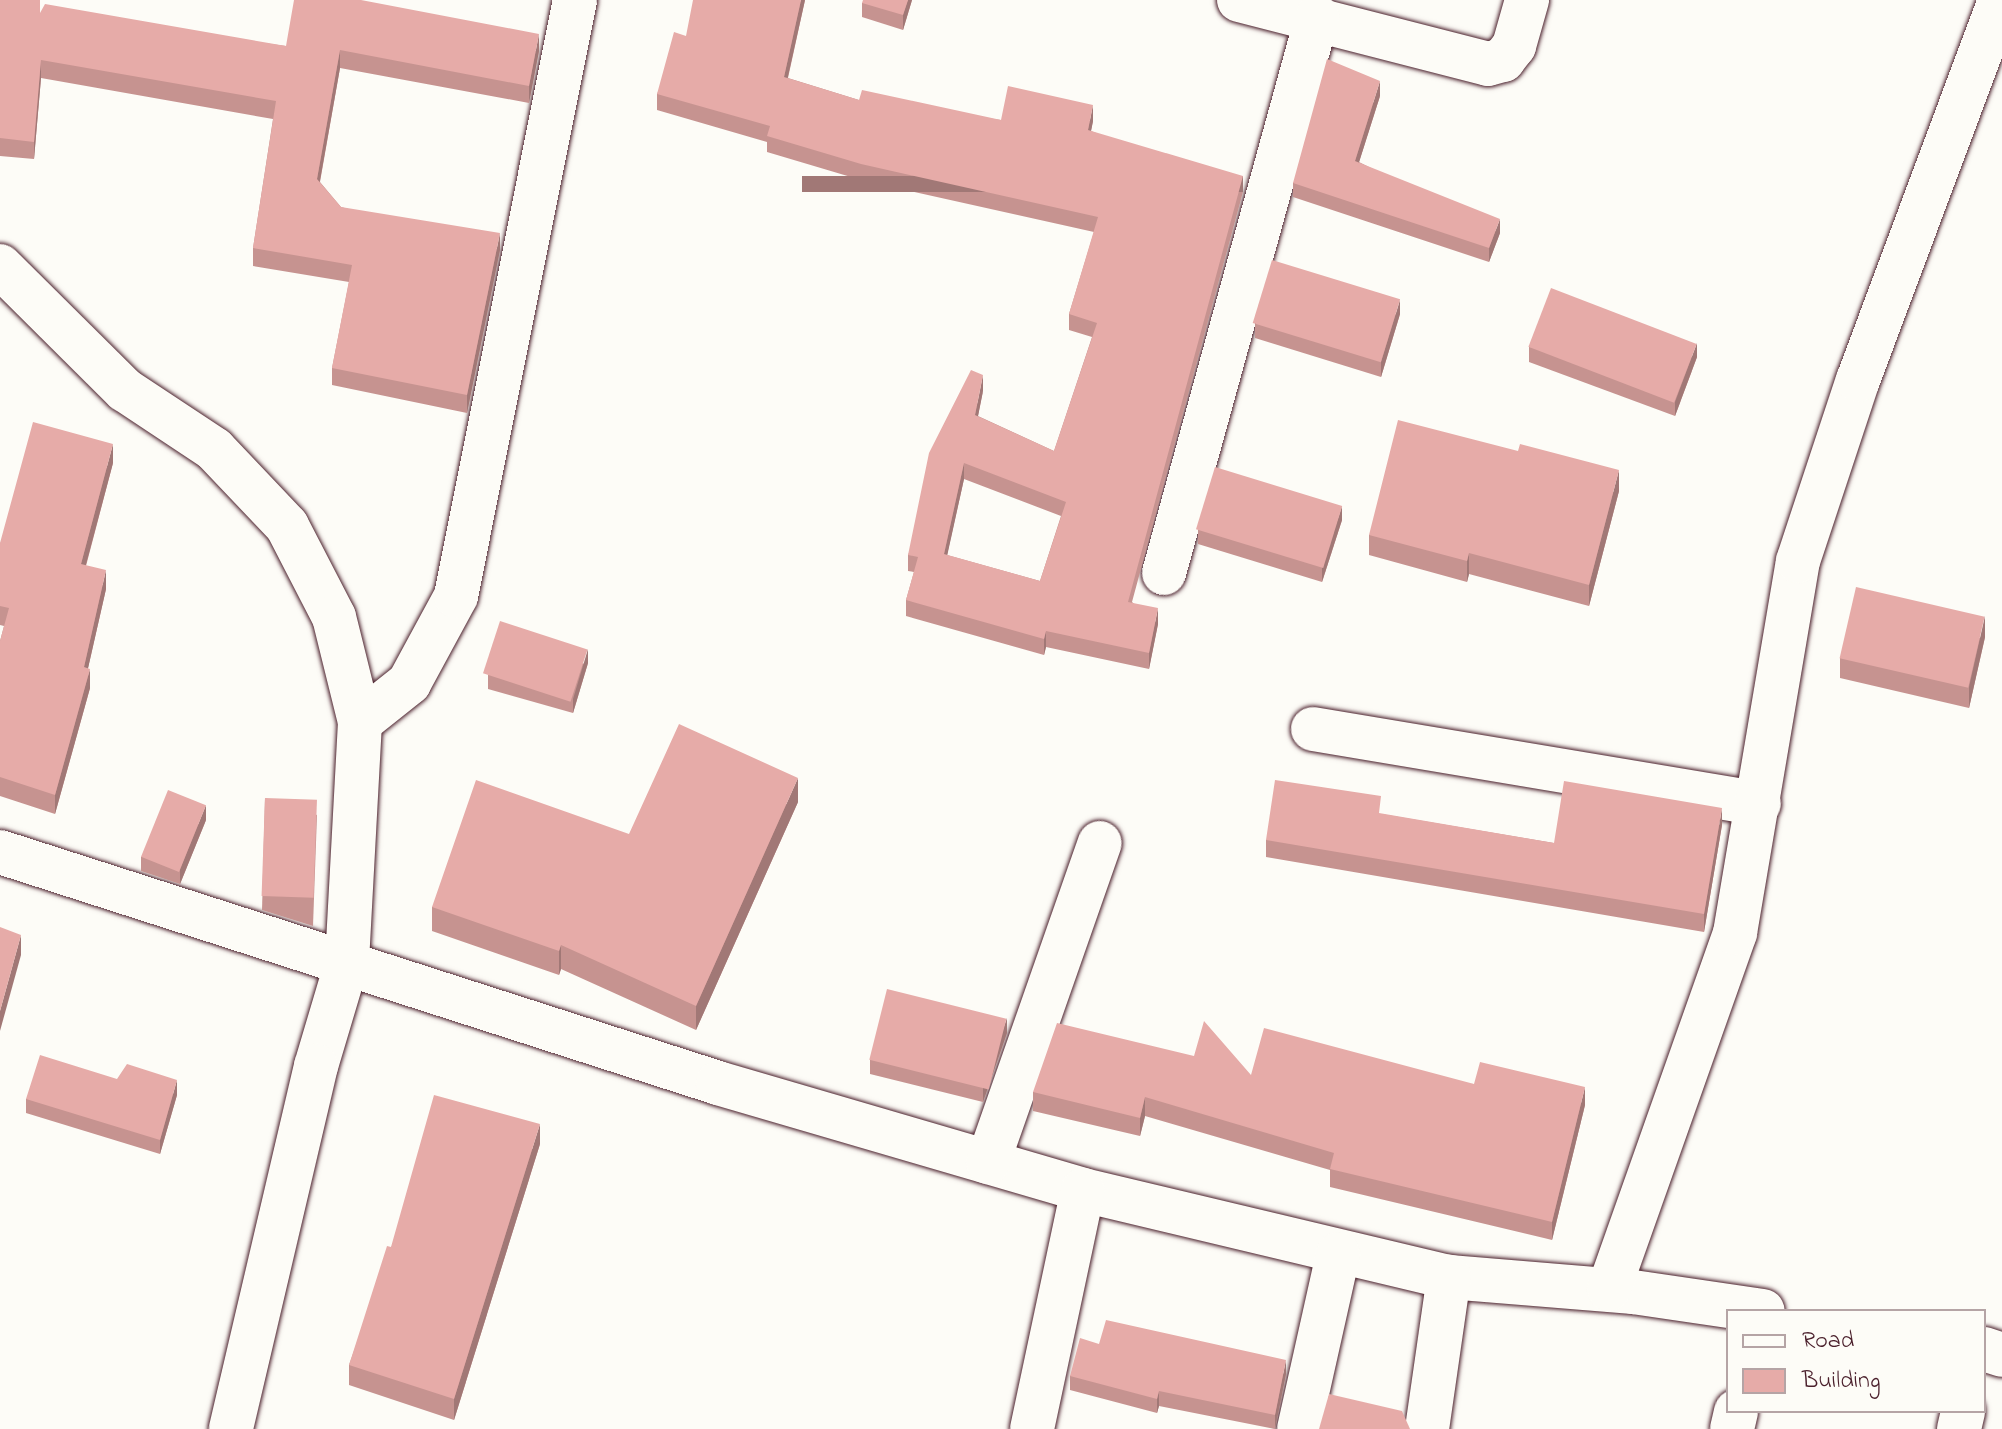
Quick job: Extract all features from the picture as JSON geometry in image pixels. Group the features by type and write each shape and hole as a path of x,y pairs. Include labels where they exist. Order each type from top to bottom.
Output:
{"street":[{"path":"360,722 409,683 456,596 575,0"},
{"path":"1239,0 1317,17 1488,64 1503,60 1514,46 1527,0"},
{"path":"1609,1289 1735,933 1798,561 1858,380 2000,0"},
{"path":"1164,573 1317,17"},
{"path":"0,266 125,390 214,449 287,526 334,617 360,722 347,962 316,1066 231,1429"},
{"path":"1313,729 1759,804"},
{"path":"988,1162 1100,843"},
{"path":"0,852 718,1083 1083,1190 1338,1254 1449,1277 1609,1289 1747,1309"},
{"path":"1032,1429 1083,1190"},
{"path":"1299,1429 1338,1254"},
{"path":"1427,1429 1449,1277"}],"building":[{"path":"0,0 40,0 40,13 45,4 286,46 294,0 361,0 539,34 529,86 340,50 317,179 341,207 500,233 467,395 332,368 352,265 253,248 276,101 41,60 34,142 0,138"},
{"path":"693,0 801,0 784,77 859,100 862,90 1001,120 1008,86 1093,105 1088,130 1243,176 1128,602 1158,608 1149,653 1046,631 1044,639 906,600 918,557 908,555 929,453 971,370 983,375 975,415 1054,451 1097,323 1069,314 1098,217 861,164 767,136 770,126 657,94 674,32 686,36","holes":["964,463 1066,502 1040,581 944,554"]},
{"path":"863,0 908,0 903,15 862,3"},
{"path":"1327,59 1380,81 1355,161 1500,219 1489,248 1293,183"},
{"path":"1272,260 1400,299 1381,362 1253,323"},
{"path":"1551,288 1697,344 1674,403 1528,347"},
{"path":"1398,420 1518,451 1520,444 1619,470 1589,585 1469,553 1467,561 1369,535"},
{"path":"33,422 113,444 81,564 106,570 84,667 90,669 55,795 0,777 0,641 9,608 0,606 0,543"},
{"path":"1215,467 1342,506 1323,568 1196,529"},
{"path":"1856,587 1985,617 1968,688 1840,658"},
{"path":"500,621 587,649 571,702 483,673"},
{"path":"679,724 798,778 696,1006 561,945 559,951 432,907 476,780 629,834"},
{"path":"1275,780 1381,796 1379,813 1554,843 1564,781 1722,808 1704,914 1266,840"},
{"path":"168,790 206,805 179,872 141,857"},
{"path":"265,798 317,800 314,898 262,896"},
{"path":"0,927 21,935 0,1011"},
{"path":"887,989 1006,1019 989,1090 869,1060"},
{"path":"1204,1021 1251,1075 1264,1028 1474,1084 1480,1062 1585,1087 1552,1222 1330,1169 1334,1153 1145,1097 1140,1118 1033,1092 1057,1023 1194,1056"},
{"path":"40,1055 117,1079 127,1064 177,1080 160,1140 26,1099"},
{"path":"434,1095 540,1124 454,1399 349,1365 387,1246 391,1247"},
{"path":"1106,1320 1286,1360 1275,1415 1159,1391 1157,1399 1070,1376 1080,1338 1099,1344"},
{"path":"1329,1394 1402,1411 1410,1429 1319,1429"}]}
